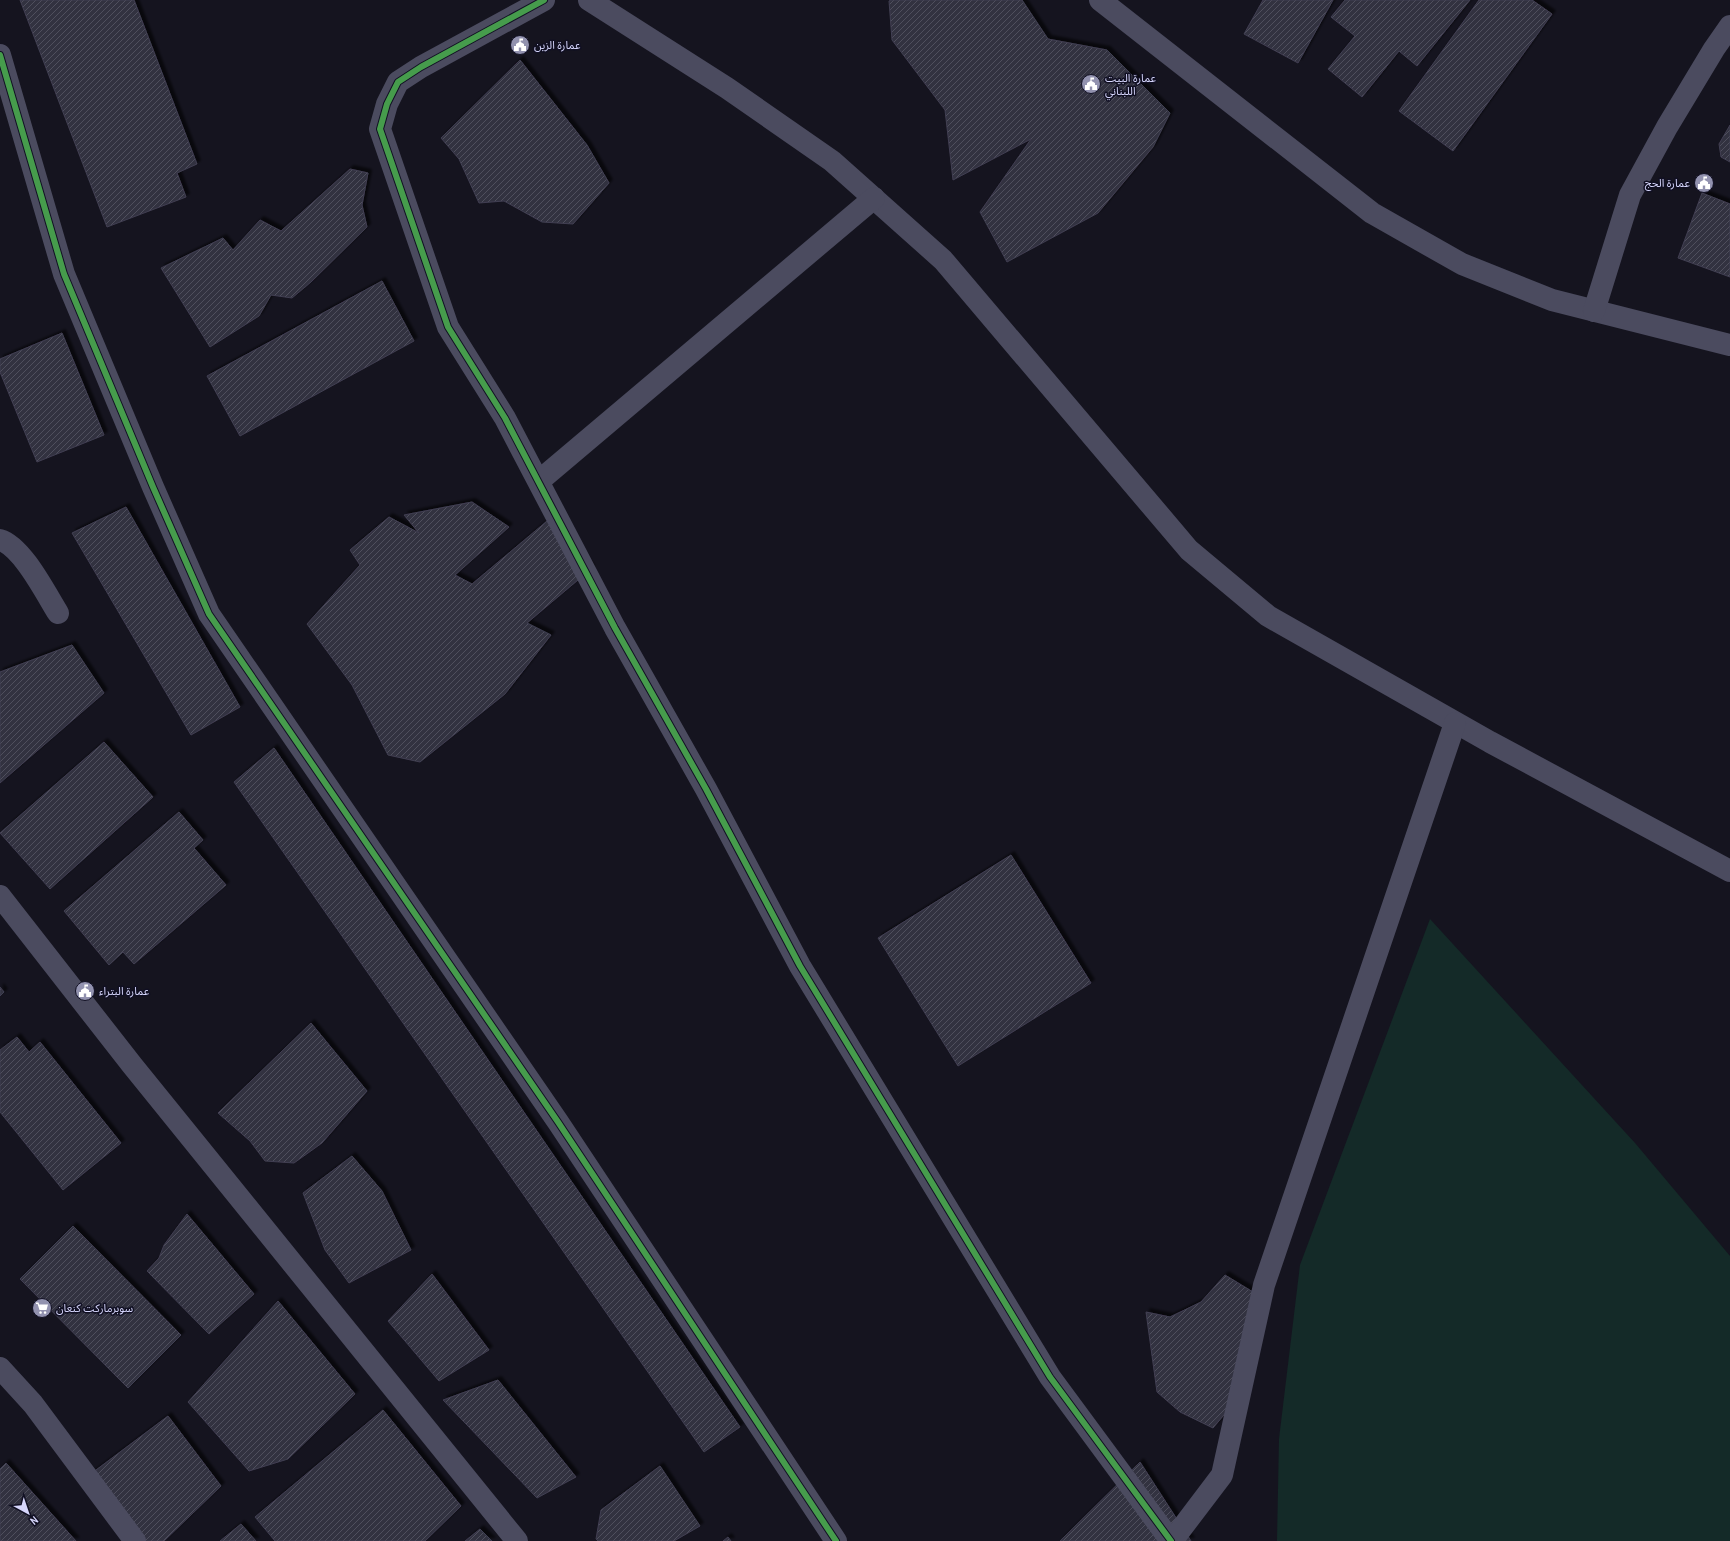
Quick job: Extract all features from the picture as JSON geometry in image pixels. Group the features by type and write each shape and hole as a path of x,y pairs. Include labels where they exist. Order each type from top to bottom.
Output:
{"street":[{"path":"544,0 421,67 398,82 387,104 380,129 448,327 505,418 615,628 706,789 800,966 1050,1377 1172,1541 1222,1475 1264,1285 1455,723"},
{"path":"589,0 740,97 832,161 943,260 1189,550 1268,616 1455,723 1730,872"},
{"path":"1100,0 1372,213 1462,264 1552,300 1730,345"},
{"path":"1594,311 1630,194 1667,127 1722,45 1730,26"},
{"path":"0,55 64,274 153,487 209,614 558,1122 836,1541"},
{"path":"539,481 874,198"},
{"path":"0,540 23,558 58,613"},
{"path":"0,896 132,1065 518,1541"},
{"path":"0,1368 33,1404 135,1541"}],"green space":[{"path":"1430,919 1635,1143 1730,1256 1730,1541 1277,1541 1279,1439 1300,1265"}],"building":[{"path":"20,0 134,0 197,164 177,173 186,197 107,227"},
{"path":"1022,0 1048,39 1107,50 1170,113 1153,147 1098,213 1007,262 980,212 1031,139 953,180 945,110 892,40 889,1"},
{"path":"1263,0 1333,0 1298,63 1244,34"},
{"path":"1345,0 1470,0 1417,66 1399,51 1362,97 1328,69 1355,36 1331,17"},
{"path":"1479,0 1532,0 1552,14 1453,151 1399,111"},
{"path":"520,60 587,145 609,183 573,224 542,222 504,201 479,203 459,159 441,138"},
{"path":"1730,125 1730,162 1721,157 1719,144"},
{"path":"350,169 368,173 362,205 367,227 311,282 292,298 271,295 259,316 210,347 161,268 223,238 233,250 260,220 281,231"},
{"path":"1702,193 1730,204 1730,277 1678,258"},
{"path":"382,281 414,341 240,436 207,376"},
{"path":"62,333 104,435 37,462 0,372 0,359"},
{"path":"472,502 509,527 455,575 472,584 553,516 591,569 527,623 551,635 505,694 420,762 388,755 352,685 307,624 360,565 350,550 389,517 419,533 404,515"},
{"path":"126,507 240,707 191,735 72,533"},
{"path":"72,645 104,693 0,783 0,672"},
{"path":"104,742 153,797 50,889 0,833"},
{"path":"274,748 740,1427 704,1452 234,782"},
{"path":"179,812 203,840 194,848 226,885 134,964 123,952 109,965 64,911"},
{"path":"1011,855 1091,983 958,1066 878,938"},
{"path":"0,987 4,992 0,996"},
{"path":"311,1023 367,1091 322,1143 294,1163 265,1161 250,1141 218,1113"},
{"path":"17,1037 29,1052 40,1042 121,1143 63,1190 0,1112 0,1050"},
{"path":"352,1156 382,1191 411,1250 349,1283 325,1250 303,1193"},
{"path":"187,1214 254,1294 209,1334 147,1271 159,1258 164,1245"},
{"path":"73,1226 181,1335 128,1388 20,1279"},
{"path":"432,1274 489,1350 439,1381 388,1321"},
{"path":"1225,1275 1253,1292 1233,1404 1213,1428 1180,1412 1157,1392 1146,1312 1170,1317 1201,1302"},
{"path":"278,1301 355,1394 288,1459 249,1471 188,1402"},
{"path":"498,1380 576,1477 537,1498 443,1400"},
{"path":"383,1410 461,1506 425,1541 275,1541 255,1517"},
{"path":"168,1416 221,1486 164,1541 140,1541 88,1476"},
{"path":"1140,1462 1191,1541 1060,1541"},
{"path":"6,1463 76,1541 0,1541 0,1469"},
{"path":"660,1466 700,1526 674,1541 598,1541 596,1539 601,1510"},
{"path":"241,1524 256,1541 220,1541"},
{"path":"480,1529 492,1541 465,1541"},
{"path":"728,1537 731,1541 723,1541"}],"cycle path":[{"path":"544,0 421,67 398,82 387,104 380,129 448,327 505,418 615,628 706,789 800,966 1050,1377 1171,1541"},
{"path":"0,55 64,274 153,487 209,614 558,1122 836,1541"}],"place":[{"name":"عمارة الزين","path":"520,45"},
{"name":"عمارة البيت اللبناني","path":"1091,84"},
{"name":"عمارة الحج","path":"1704,183"},
{"name":"عمارة البتراء","path":"85,991"},
{"name":"سوبرماركت كنعان","path":"42,1308"}]}
